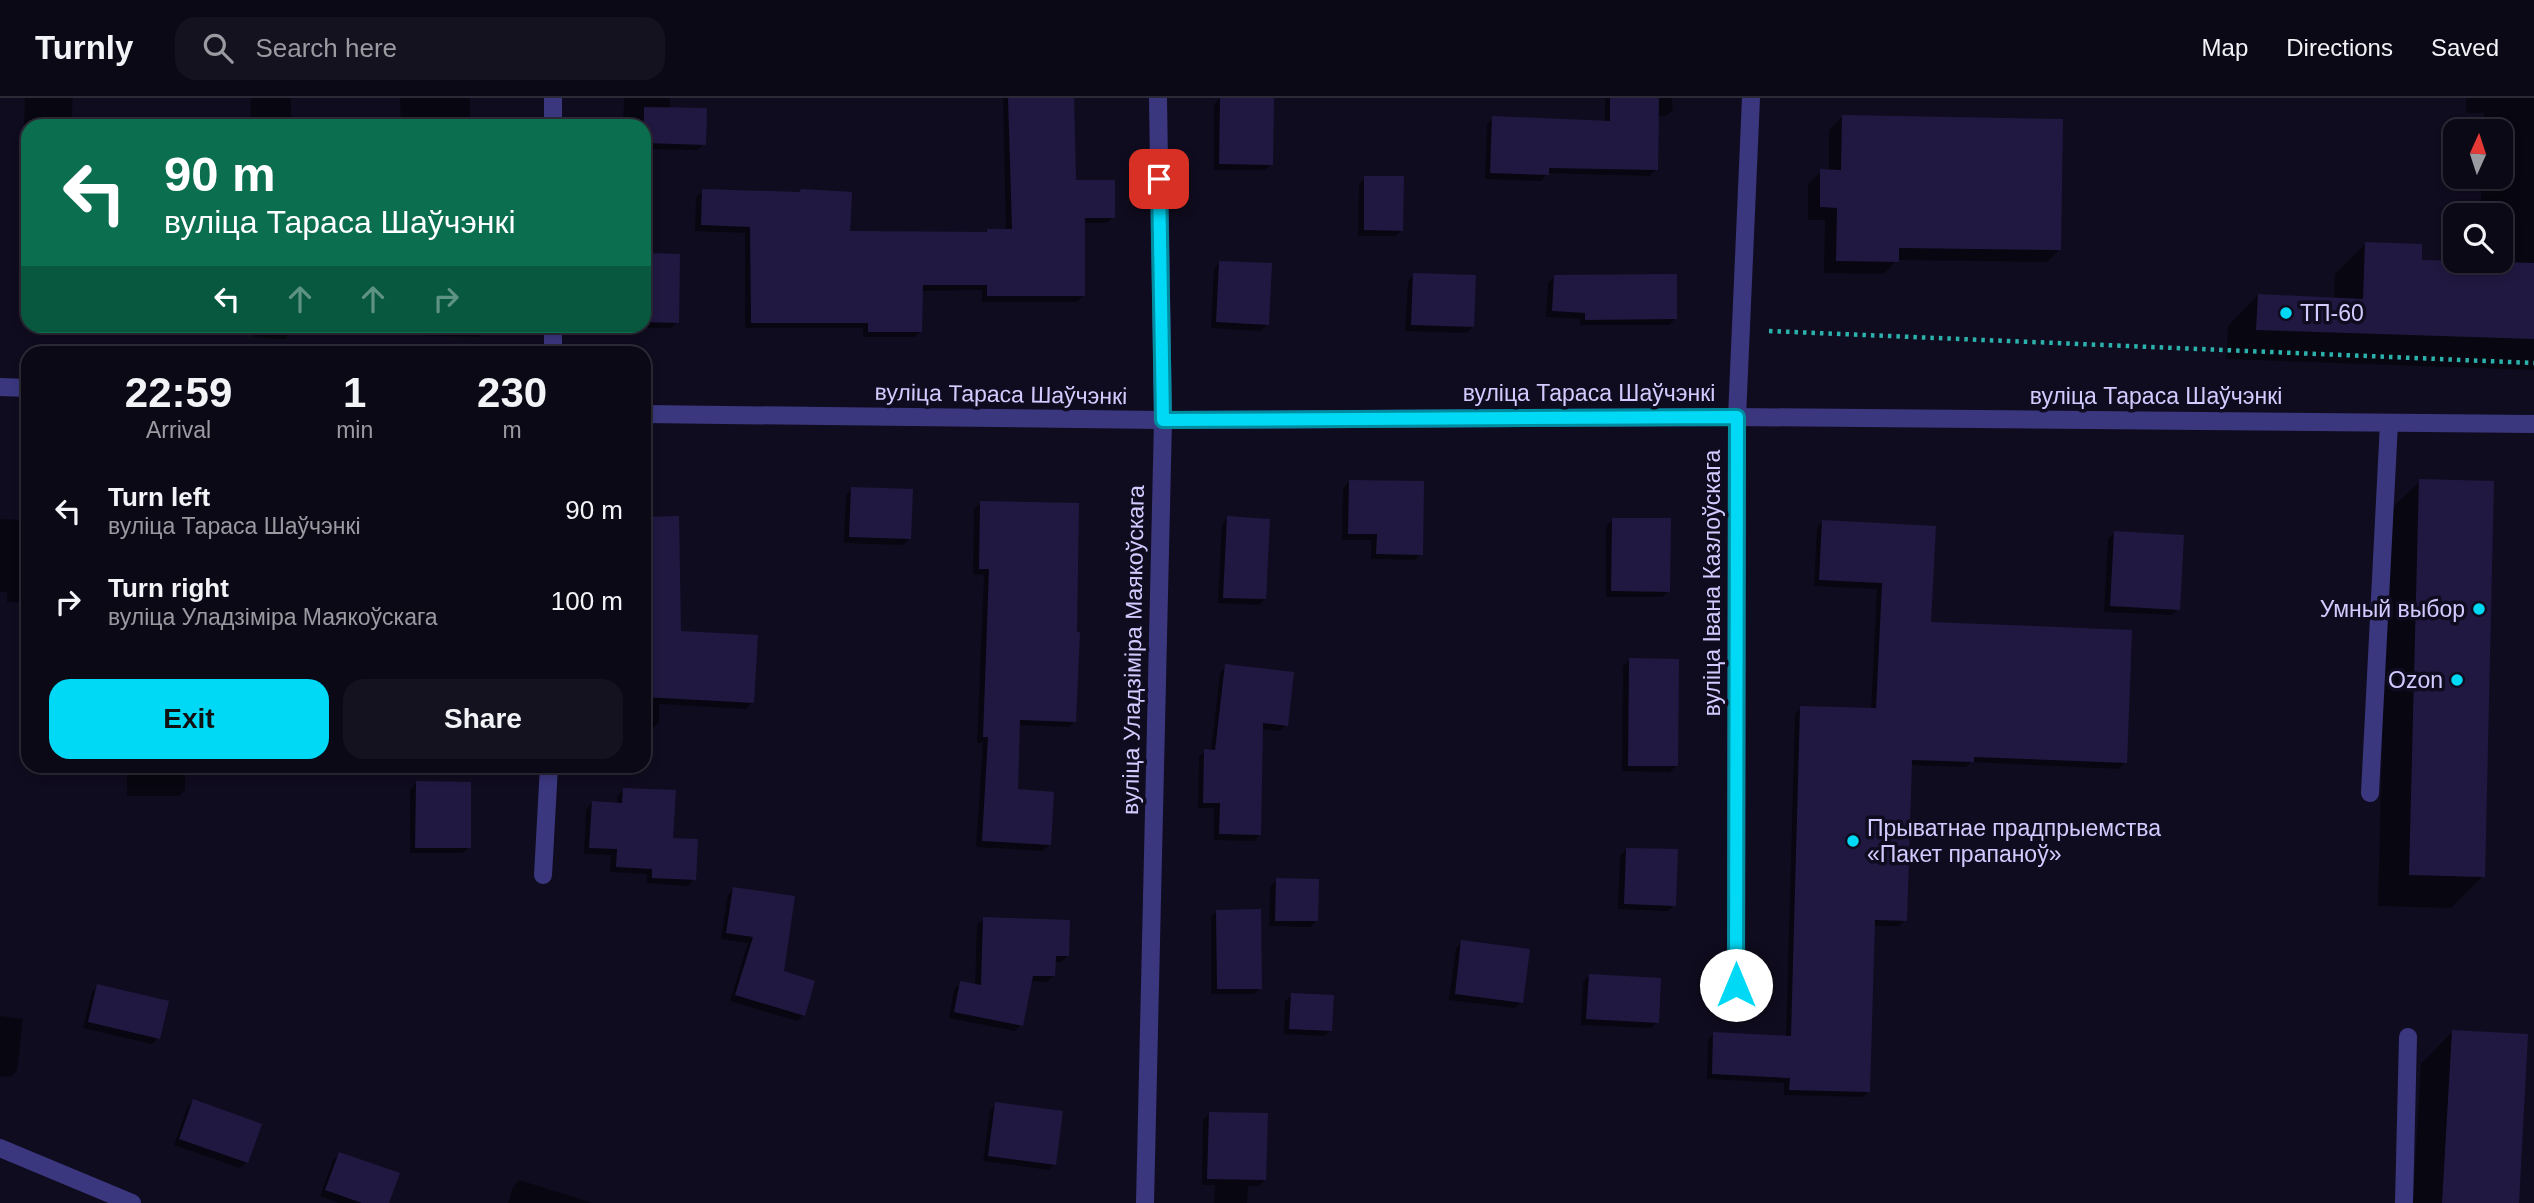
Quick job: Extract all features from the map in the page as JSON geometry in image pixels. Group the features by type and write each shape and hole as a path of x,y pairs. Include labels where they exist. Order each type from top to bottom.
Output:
{"street":[{"path":"553,98 553,119"},
{"name":"вуліца Уладзіміра Маякоўскага","path":"1145,1203 1163,420 1158,98"},
{"name":"вуліца Івана Казлоўскага","path":"1736,985 1737,417 1743,330 1751,98"},
{"path":"0,387 21,388"},
{"name":"вуліца Тараса Шаўчэнкі","path":"651,414 1163,420 1737,417 2534,424"},
{"path":"2370,793 2389,423"},
{"path":"543,875 549,773"},
{"path":"2404,1203 2408,1037"},
{"path":"0,1148 132,1203"}],"path":[{"path":"1743,330 2534,363"}],"building":[{"path":"1008,98 1074,98 1076,180 1115,180 1115,218 1085,218 1085,296 987,296 987,285 923,285 922,332 868,332 868,323 751,323 750,227 701,225 702,189 852,192 850,231 987,232 987,229 1012,229"},
{"path":"1220,98 1274,98 1273,165 1219,164"},
{"path":"1610,98 1659,98 1658,170 1549,168 1549,175 1490,173 1492,116 1610,121"},
{"path":"644,107 707,108 706,145 651,143 651,119 644,119"},
{"path":"1842,115 2063,119 2061,250 1899,248 1899,262 1836,261 1837,208 1820,207 1820,169 1841,170"},
{"path":"1364,176 1404,176 1403,231 1364,230"},
{"path":"2365,242 2422,244 2422,260 2443,261 2443,273 2513,273 2513,262 2534,263 2534,339 2256,330 2258,294 2363,299"},
{"path":"651,253 680,254 679,323 651,322"},
{"path":"1219,261 1272,263 1269,325 1216,322"},
{"path":"1413,273 1476,275 1474,327 1411,325"},
{"path":"1677,274 1677,319 1585,320 1585,313 1552,311 1554,275"},
{"path":"2419,479 2494,481 2485,877 2409,875"},
{"path":"1349,480 1424,481 1423,555 1376,554 1377,534 1348,534"},
{"path":"851,487 913,489 911,539 849,537"},
{"path":"980,501 1079,503 1077,632 1080,632 1076,722 1020,720 1018,789 1054,792 1051,845 982,841 988,737 983,737 989,569 979,569"},
{"path":"679,516 681,631 758,635 754,703 651,697 651,517"},
{"path":"1227,516 1270,519 1266,599 1223,598"},
{"path":"1612,518 1671,518 1670,592 1611,591"},
{"path":"1822,520 1936,526 1931,622 2132,630 2127,763 1974,757 1974,762 1912,760 1907,921 1875,920 1870,1092 1789,1090 1790,1078 1712,1074 1713,1032 1791,1036 1800,706 1876,708 1882,583 1819,580"},
{"path":"2114,531 2184,535 2180,610 2110,606"},
{"path":"1629,658 1679,659 1678,766 1628,766"},
{"path":"1225,664 1294,672 1288,726 1263,723 1261,835 1219,834 1220,803 1203,803 1204,749 1215,750"},
{"path":"416,781 471,782 471,848 415,848"},
{"path":"623,788 676,790 673,838 698,839 696,880 652,878 652,869 616,867 617,849 589,848 592,801 622,803"},
{"path":"1626,848 1678,849 1676,906 1624,904"},
{"path":"1276,878 1319,879 1318,921 1275,921"},
{"path":"733,887 795,896 784,971 815,981 805,1016 735,995 753,937 726,933"},
{"path":"1261,909 1262,989 1217,989 1216,910"},
{"path":"983,917 1070,920 1069,956 1056,956 1055,976 1033,976 1023,1026 954,1012 960,981 981,985"},
{"path":"1461,940 1530,949 1523,1003 1455,994"},
{"path":"1589,974 1661,978 1659,1023 1586,1019"},
{"path":"97,984 169,1001 160,1039 88,1022"},
{"path":"1291,993 1334,995 1332,1031 1289,1029"},
{"path":"2452,1030 2528,1034 2519,1203 2442,1203"},
{"path":"193,1099 262,1124 248,1163 179,1139"},
{"path":"995,1102 1063,1111 1056,1165 988,1156"},
{"path":"1209,1112 1268,1113 1266,1180 1207,1179"},
{"path":"339,1152 400,1173 389,1203 362,1203 325,1190"}],"place":[{"name":"ТП-60","path":"2286,313"},
{"name":"Умный выбор","path":"2479,609"},
{"name":"Ozon","path":"2457,680"},
{"name":"Прыватнае прадпрыемства «Пакет прапаноў»","path":"1853,841"}],"route":[{"path":"1159,179 1163,420 1737,417 1736,985"}]}
